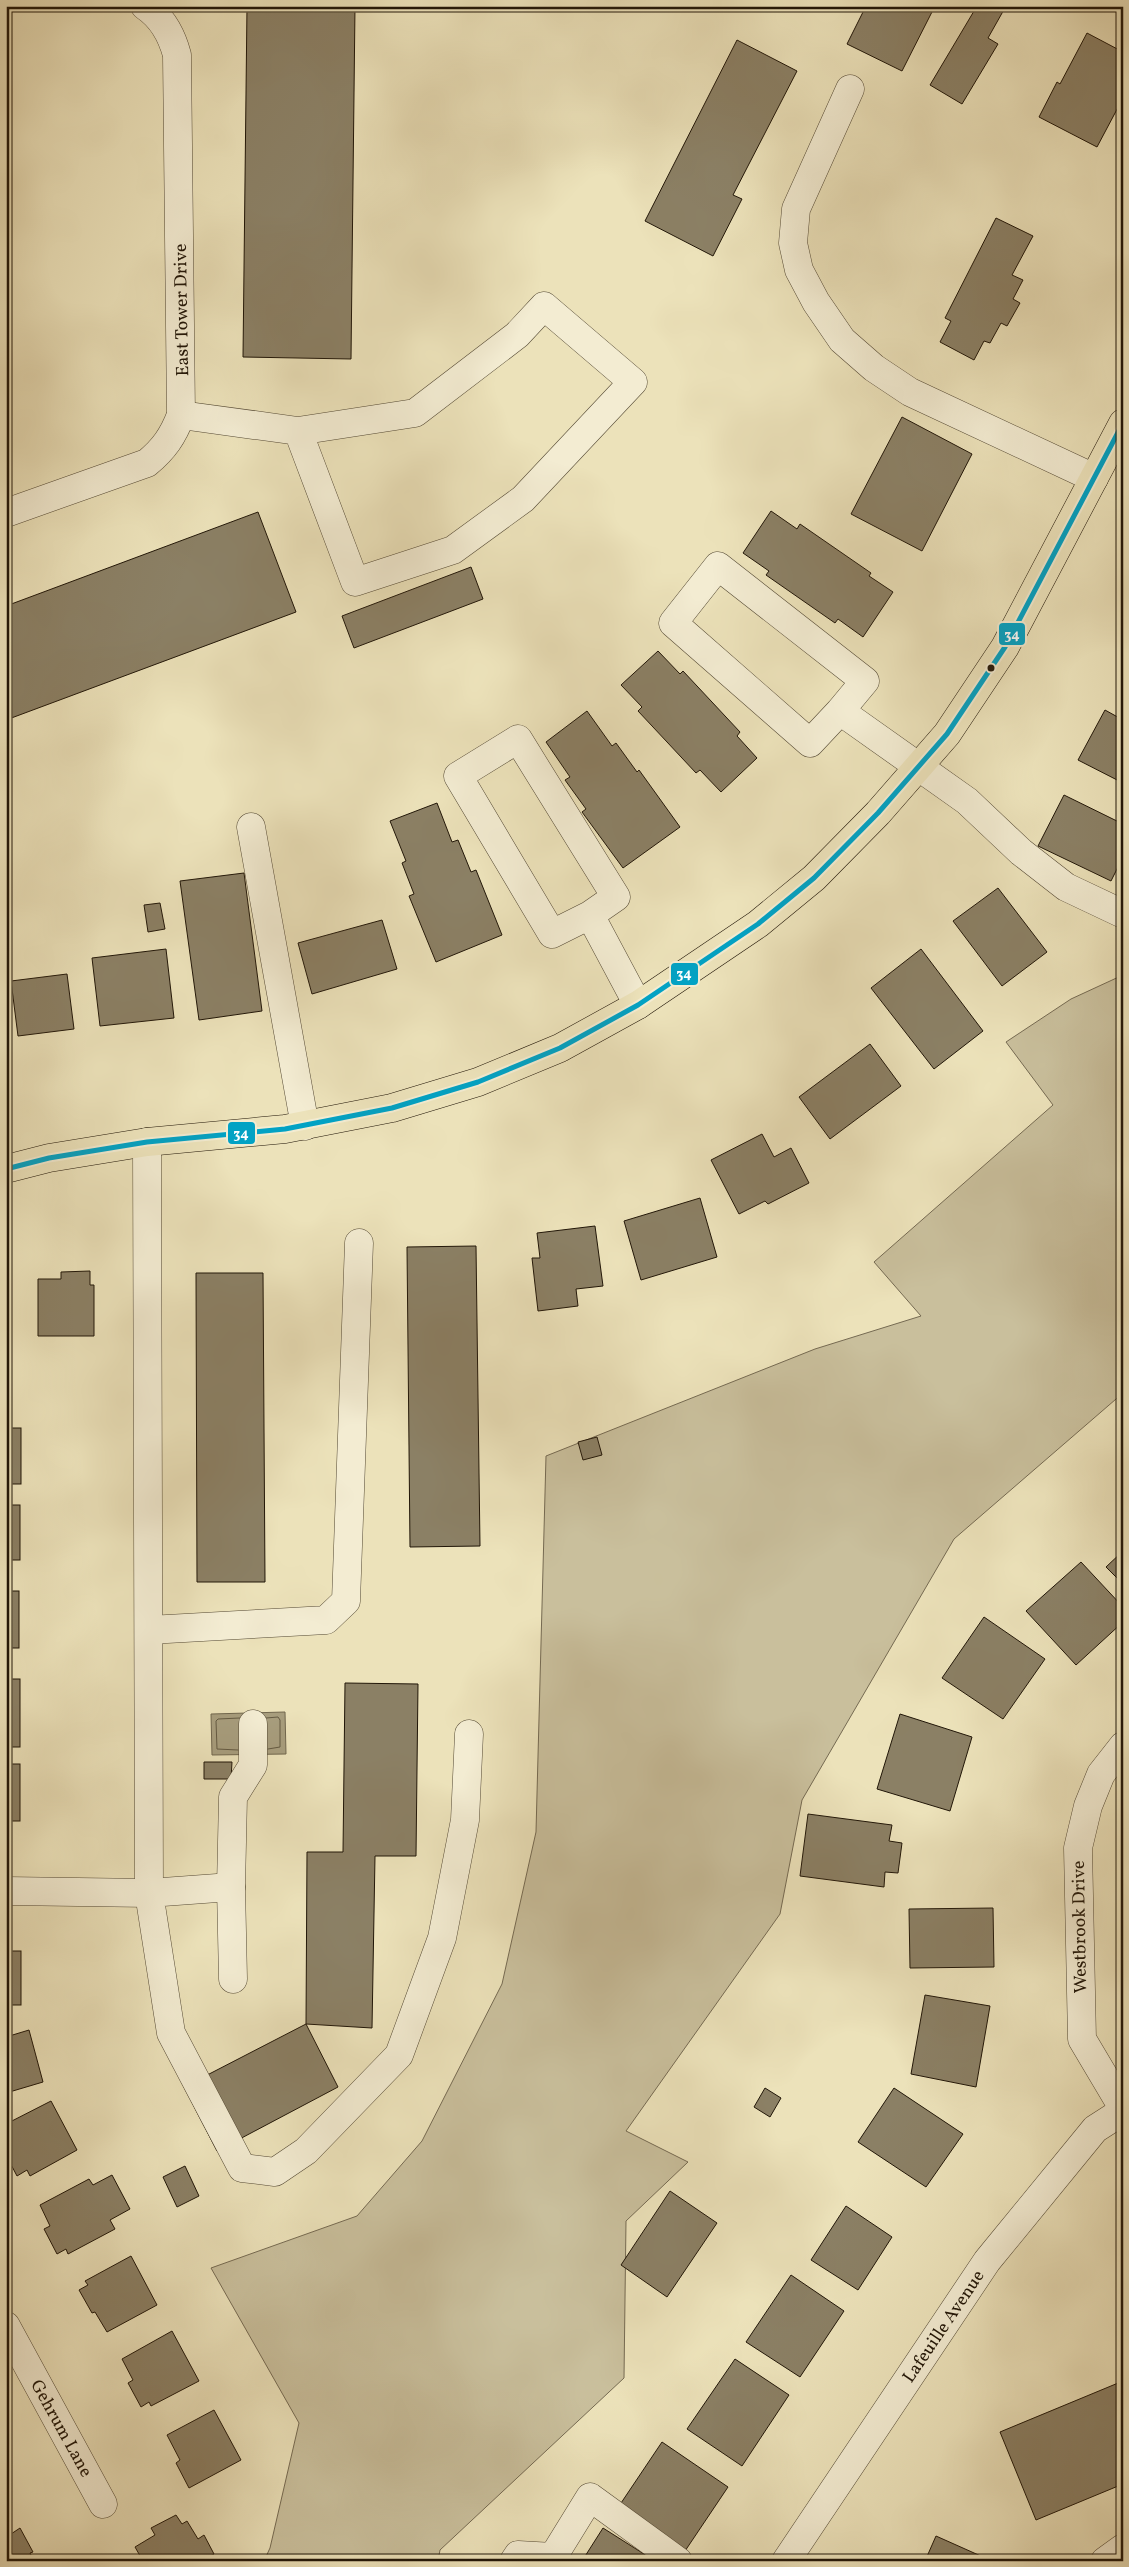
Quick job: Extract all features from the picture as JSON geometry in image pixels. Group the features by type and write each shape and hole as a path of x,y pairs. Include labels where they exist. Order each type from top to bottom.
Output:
{"main road":[{"path":"6,1169 49,1158 147,1142 306,1126 392,1108 478,1082 560,1048 638,1005 758,924 814,878 878,813 918,768 946,734 1005,647 1123,423"}],"street":[{"name":"East Tower Drive","path":"6,514 147,463 166,445 174,434 181,415 177,55 172,36 152,8"},
{"path":"850,89 796,209 793,243 800,270 816,302 842,340 874,368 910,392 1094,478"},
{"path":"181,415 298,431 415,413 517,335 544,306 633,382 523,499 453,550 355,582 298,431"},
{"path":"718,566 865,681 840,711 810,743 674,623 718,566"},
{"path":"840,711 967,801 1021,852 1066,887 1123,914"},
{"path":"518,739 616,897 590,915 552,934 458,776 518,739"},
{"path":"251,827 306,1126"},
{"path":"590,915 638,1005"},
{"path":"147,1142 149,1893 171,2033 242,2168 275,2172 306,2151 400,2055 442,1938 465,1820 469,1734"},
{"path":"149,1630 326,1620 346,1601 359,1243"},
{"path":"233,1979 231,1887 233,1797 253,1766 253,1724"},
{"name":"Westbrook Drive","path":"1123,1746 1101,1774 1088,1806 1078,1848 1082,2039 1123,2110"},
{"path":"6,1892 149,1893 231,1887"},
{"name":"Lafeuille Avenue","path":"786,2561 987,2260 1095,2129 1123,2110"},
{"name":"Gehrum Lane","path":"6,2326 103,2504"},
{"path":"514,2561 518,2555 553,2557 590,2498 678,2561"},
{"path":"1105,2561 1123,2548"}],"shaded area":[{"path":"1123,975 1123,1393 954,1539 802,1800 780,1914 626,2131 688,2162 626,2221 624,2378 440,2550 438,2561 264,2561 270,2548 299,2423 211,2268 357,2216 422,2141 502,1984 536,1832 546,1456 815,1349 921,1316 874,1262 1053,1105 1006,1042 1071,999"}],"water":[{"path":"285,1712 286,1754 212,1755 211,1714"}],"building":[{"path":"247,6 355,6 351,359 243,357"},
{"path":"866,6 935,6 902,71 847,44"},
{"path":"977,6 1006,6 988,38 998,44 962,104 930,85"},
{"path":"1087,33 1123,52 1123,98 1097,147 1039,117 1057,82 1060,84"},
{"path":"737,40 797,71 733,195 742,199 713,256 645,221"},
{"path":"996,218 1033,236 1012,275 1023,280 1013,299 1020,303 1007,326 1001,323 990,343 984,341 974,360 940,342 951,321 945,318"},
{"path":"902,417 972,454 922,551 851,514"},
{"path":"771,511 797,529 800,524 871,573 869,576 893,592 863,637 838,619 835,623 766,575 769,571 743,553"},
{"path":"258,512 296,612 6,720 6,606"},
{"path":"471,567 483,599 354,648 342,616"},
{"path":"658,651 680,674 683,671 740,732 737,736 757,758 721,792 700,770 696,773 638,711 642,707 621,685"},
{"path":"1105,710 1123,720 1123,783 1078,760"},
{"path":"587,711 612,746 616,743 637,772 639,770 680,827 623,868 582,812 586,809 565,780 570,777 546,742"},
{"path":"1064,795 1123,824 1123,857 1111,881 1038,846"},
{"path":"437,803 452,842 458,840 471,872 476,870 502,935 436,962 409,896 414,894 402,863 406,861 390,821"},
{"path":"244,873 262,1011 199,1020 180,881"},
{"path":"998,888 1047,952 1002,986 953,921"},
{"path":"160,903 165,929 148,932 144,905"},
{"path":"382,920 397,969 312,994 298,943"},
{"path":"166,949 174,1018 100,1026 92,958"},
{"path":"921,949 983,1031 934,1069 871,988"},
{"path":"67,974 74,1029 18,1036 11,981"},
{"path":"870,1044 901,1086 830,1139 799,1097"},
{"path":"762,1134 774,1157 791,1148 809,1183 768,1204 765,1201 739,1214 711,1160"},
{"path":"700,1198 717,1257 641,1280 624,1221"},
{"path":"595,1226 603,1286 576,1289 578,1306 538,1311 532,1258 540,1258 537,1233"},
{"path":"476,1246 480,1546 410,1547 407,1247"},
{"path":"90,1271 90,1285 94,1285 94,1336 38,1336 38,1279 61,1279 61,1272"},
{"path":"196,1273 263,1273 265,1582 197,1582"},
{"path":"6,1303 11,1303 11,1356 6,1356"},
{"path":"6,1428 21,1428 21,1484 6,1484"},
{"path":"597,1437 602,1455 583,1460 578,1442"},
{"path":"6,1505 20,1505 20,1560 6,1560"},
{"path":"1123,1551 1123,1584 1106,1567"},
{"path":"1081,1562 1123,1607 1123,1622 1076,1665 1026,1611"},
{"path":"6,1591 19,1591 19,1648 6,1648"},
{"path":"984,1617 1045,1659 1003,1719 942,1678"},
{"path":"6,1679 20,1679 20,1747 6,1747"},
{"path":"345,1683 418,1684 416,1856 375,1856 372,2028 306,2024 307,1852 343,1852"},
{"path":"900,1714 972,1737 950,1811 877,1789"},
{"path":"204,1762 232,1762 231,1779 204,1779"},
{"path":"6,1764 20,1764 20,1821 6,1821"},
{"path":"808,1814 892,1825 889,1841 902,1843 898,1873 885,1872 884,1887 800,1876"},
{"path":"993,1908 994,1967 910,1968 909,1909"},
{"path":"6,1951 21,1951 21,2005 6,2005"},
{"path":"925,1995 990,2006 976,2087 911,2074"},
{"path":"306,2024 338,2087 217,2151 184,2087"},
{"path":"29,2030 43,2082 6,2093 6,2037"},
{"path":"765,2088 781,2098 770,2117 754,2107"},
{"path":"894,2088 963,2134 926,2187 858,2142"},
{"path":"51,2101 77,2150 30,2176 27,2170 17,2176 6,2155 6,2152 10,2150 6,2144 6,2124"},
{"path":"185,2166 199,2196 177,2207 163,2177"},
{"path":"112,2175 130,2209 110,2220 115,2229 68,2254 66,2249 57,2254 44,2229 50,2226 40,2205 89,2179 93,2185"},
{"path":"670,2191 717,2223 667,2297 621,2265"},
{"path":"846,2206 892,2237 858,2290 811,2260"},
{"path":"131,2256 157,2305 107,2332 95,2312 92,2313 79,2290 88,2285 85,2281"},
{"path":"791,2275 844,2311 800,2377 746,2342"},
{"path":"172,2331 199,2381 151,2406 149,2402 141,2407 128,2383 133,2380 122,2359"},
{"path":"735,2359 789,2395 742,2466 687,2429"},
{"path":"1123,2381 1123,2484 1036,2520 1000,2432"},
{"path":"214,2410 241,2460 189,2488 176,2463 180,2460 167,2435"},
{"path":"662,2442 728,2487 683,2554 617,2509"},
{"path":"176,2515 182,2524 187,2521 198,2539 204,2535 214,2554 205,2559 206,2561 143,2561 135,2547 155,2535 151,2528"},
{"path":"20,2528 33,2552 30,2553 34,2561 6,2561 6,2531 9,2529 11,2534"},
{"path":"603,2528 655,2561 582,2561"},
{"path":"936,2536 992,2561 925,2561"}],"transit line":[{"name":"34","path":"6,1169 49,1158 147,1142 285,1129 392,1108 478,1082 560,1048 638,1005 758,924 814,878 878,813 947,734 1005,647 1123,423"}]}
